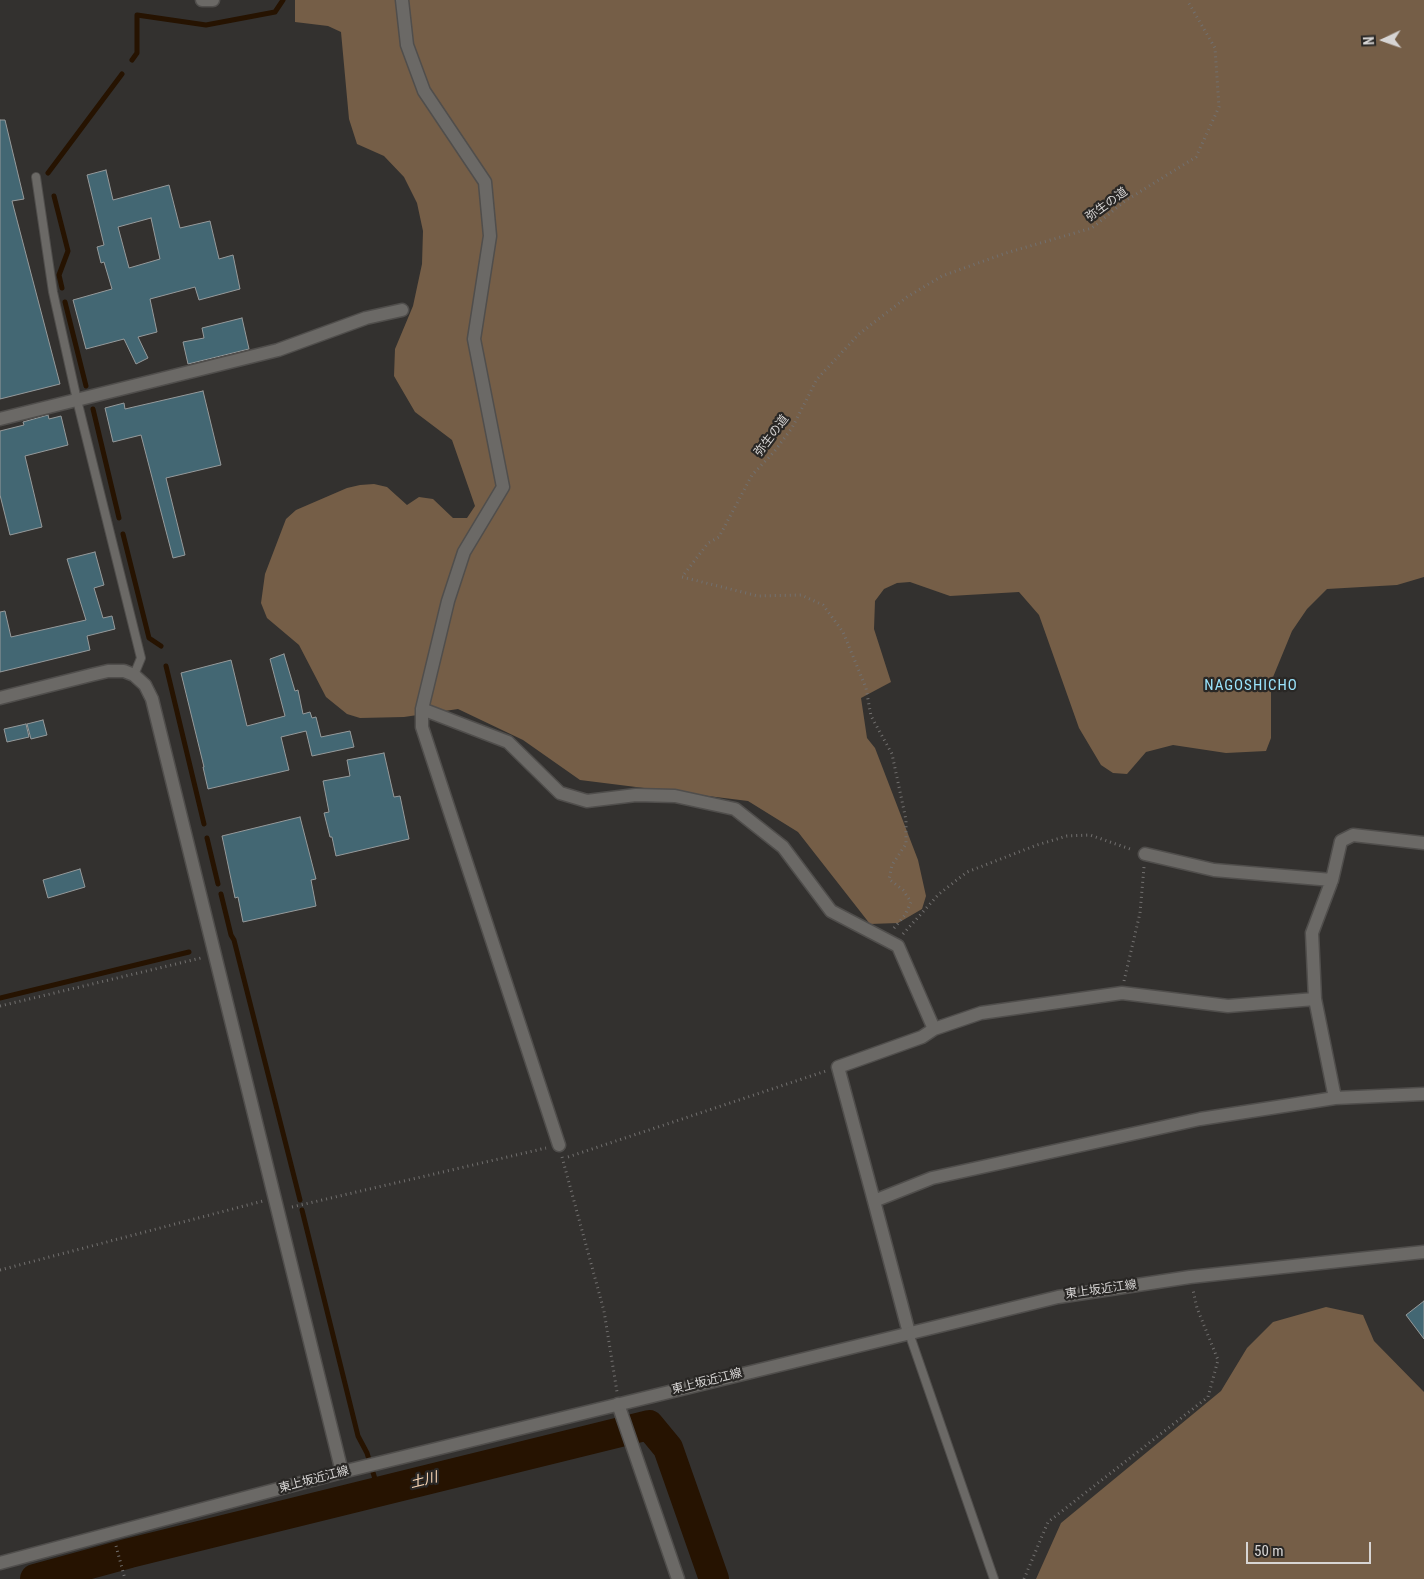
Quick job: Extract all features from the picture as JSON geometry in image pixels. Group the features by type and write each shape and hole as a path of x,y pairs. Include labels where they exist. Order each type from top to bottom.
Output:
{"street":[{"path":"202,0 213,0"},
{"path":"402,0 408,44 424,91 485,182 490,236 474,339 503,487 464,552 448,602 422,709 422,727 559,1145"},
{"path":"0,418 278,350 366,318 402,310"},
{"path":"0,698 108,671 124,671 134,675 145,685 152,699 342,1472"},
{"path":"422,709 508,742 560,793 587,801 636,795 675,796 735,809 783,847 832,910 898,946 934,1029"},
{"path":"1335,1098 1315,999 1312,933 1332,880 1341,841 1353,835 1424,843"},
{"path":"1145,854 1214,870 1332,880"},
{"path":"909,1333 838,1067 981,1012 1122,993 1228,1006 1315,999"},
{"path":"874,1201 932,1178 1200,1119 1335,1098 1424,1094"},
{"name":"東上坂近江線","path":"0,1562 342,1472 1058,1297 1190,1278 1424,1252"},
{"path":"618,1404 678,1579"}],"lane":[{"path":"36,177 54,292 77,400 141,658 134,675"},
{"path":"909,1333 994,1579"}],"path":[{"name":"弥生の道","path":"890,941 910,902 903,890 889,879 892,865 906,844 906,820 892,754 871,716 866,688 843,632 824,605 801,595 758,596 682,577 708,543 719,537 752,475 774,452 792,428 817,379 859,334 907,297 942,276 1006,253 1092,228 1125,201 1196,157 1219,107 1215,48 1187,0"},
{"path":"890,941 939,894 967,872 1037,845 1067,836 1090,835 1145,854 1140,914 1122,993"},
{"path":"0,1006 215,955"},
{"path":"563,1159 838,1067"},
{"path":"0,1270 277,1204 559,1145 604,1311 618,1404"},
{"path":"1024,1579 1048,1522 1208,1397 1218,1360 1197,1308 1190,1278"},
{"path":"115,1542 125,1579"}],"shaded area":[{"path":"295,0 1424,0 1424,577 1397,585 1327,589 1307,609 1292,631 1271,682 1271,738 1266,751 1226,753 1173,745 1146,752 1127,774 1113,773 1101,765 1079,728 1039,615 1019,592 950,596 910,582 897,583 884,589 875,601 874,629 891,682 861,698 867,738 875,748 918,860 926,896 922,909 898,923 870,924 798,832 748,801 580,780 523,740 458,709 404,717 360,718 347,714 326,697 299,645 267,618 261,603 265,574 286,519 296,510 347,488 374,484 387,487 407,505 419,497 433,499 453,518 467,518 475,506 452,440 415,412 394,376 395,349 413,306 422,264 423,231 417,203 404,177 384,156 357,144 349,119 341,32 328,26 295,22"},
{"path":"1326,1307 1363,1315 1374,1341 1424,1392 1424,1579 1036,1579 1061,1523 1221,1391 1247,1348 1273,1322"}],"building":[{"path":"0,120 5,120 24,199 12,201 60,384 0,399"},
{"path":"106,170 113,200 169,185 180,228 210,221 219,259 233,255 240,289 199,300 195,287 150,299 157,332 138,337 148,358 136,364 124,339 86,349 73,300 112,289 104,262 101,263 97,247 104,245 87,175","holes":["151,218 160,259 129,268 118,227"]},
{"path":"242,318 249,349 188,364 183,342 204,338 202,328"},
{"path":"203,391 221,465 166,478 185,555 173,558 141,435 113,442 105,408 124,403 125,409"},
{"path":"48,415 49,419 61,416 68,445 25,456 42,527 10,535 0,495 0,431 24,425 23,422"},
{"path":"95,552 104,585 94,588 103,618 112,616 115,629 87,636 90,650 0,672 0,612 5,611 11,637 86,620 67,559"},
{"path":"284,654 295,691 298,690 303,714 310,712 312,718 316,717 321,737 350,731 354,747 312,756 306,731 281,737 289,770 208,789 181,673 231,660 247,726 285,716 270,659"},
{"path":"43,720 47,735 31,739 27,724"},
{"path":"26,724 29,737 7,742 4,729"},
{"path":"384,753 394,797 400,796 409,839 336,856 324,813 329,812 323,781 350,776 347,760"},
{"path":"300,817 316,879 311,880 316,906 243,922 238,897 235,898 222,836"},
{"path":"80,869 85,887 48,898 43,880"},
{"path":"1424,1301 1424,1339 1406,1315"}],"waterway":[{"path":"132,60 137,53 137,15 206,25 275,12 283,0"},
{"path":"48,173 122,74"},
{"path":"54,196 68,251 59,275 62,288"},
{"path":"65,302 86,386"},
{"path":"93,409 119,518"},
{"path":"123,534 149,638 161,646"},
{"path":"166,666 204,824"},
{"path":"207,838 218,884"},
{"path":"221,894 300,1200"},
{"path":"0,998 189,952"},
{"path":"302,1210 358,1436 367,1453 379,1492"},
{"name":"土川","path":"35,1579 130,1553 649,1425 668,1448 714,1579"}],"district":[{"name":"NAGOSHICHO","path":"1251,686"}]}
